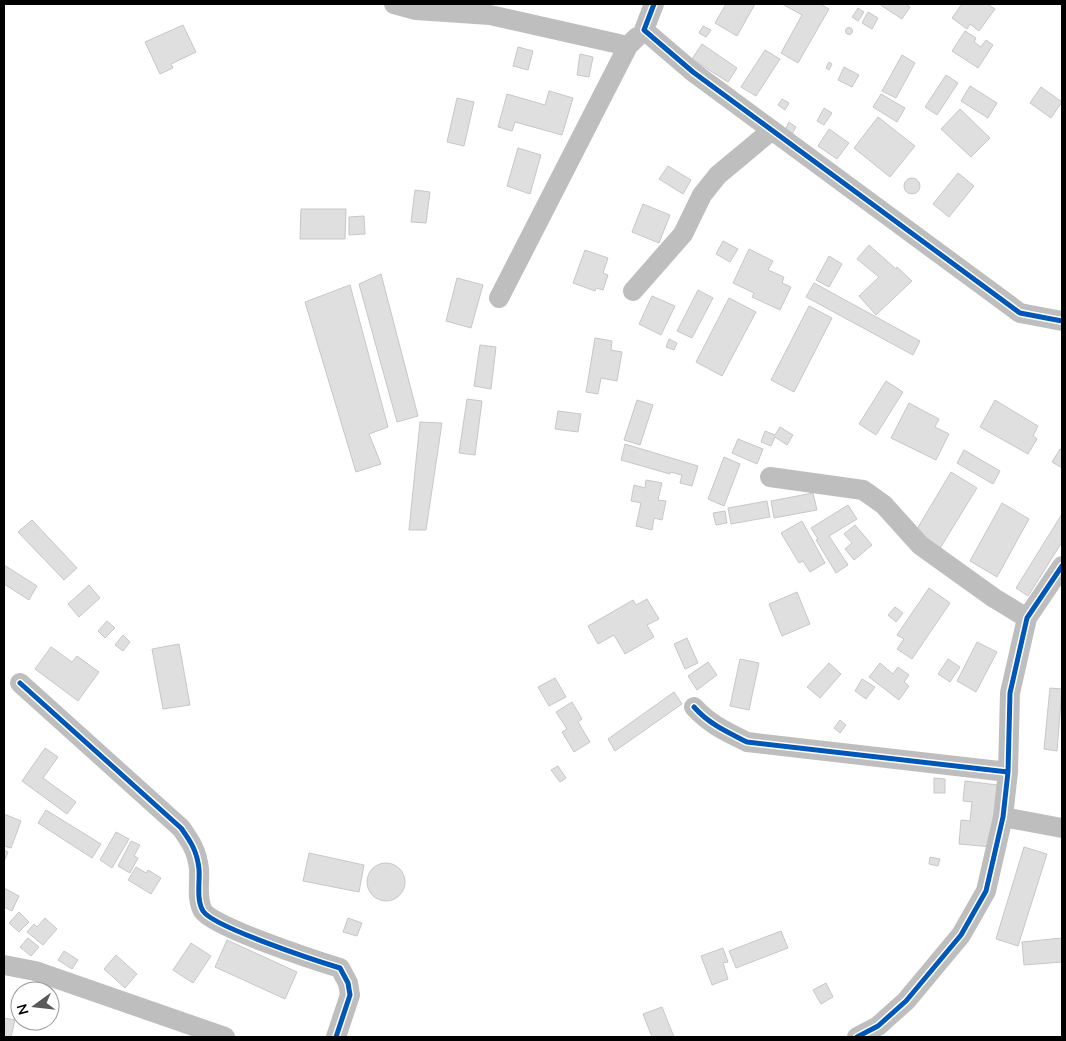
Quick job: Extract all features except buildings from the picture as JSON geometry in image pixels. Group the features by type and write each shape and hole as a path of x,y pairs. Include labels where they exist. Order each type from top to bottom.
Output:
{"street":[{"path":"394,4 416,10 490,15 628,46"},
{"path":"499,298 628,46 644,30 654,4"},
{"path":"644,30 693,72 1020,313 1062,321"},
{"path":"633,291 683,234 702,195 718,175 772,130"},
{"path":"770,477 863,490 884,505 920,545 994,598 1027,618"},
{"path":"857,1037 873,1032 906,1001 960,935 986,891 1003,817 1008,772 1010,693 1027,618 1062,566"},
{"path":"20,683 180,828 193,844 199,870 199,897 203,910 210,917 224,925 289,951 340,968 348,983 350,994 336,1037"},
{"path":"694,707 704,718 722,730 747,742 1008,772"},
{"path":"1003,817 1062,828"},
{"path":"4,965 35,971 225,1037"}],"cycle path":[{"path":"654,4 644,30 693,72 1020,313 1062,321"},
{"path":"857,1037 878,1026 906,1001 961,935 986,891 1003,817 1008,772 1010,693 1027,618 1062,566"},
{"path":"20,683 181,828 191,842 197,857 199,896 203,911 225,926 289,951 340,968 348,983 350,995 336,1037"},
{"path":"694,707 712,723 747,742 1008,772"}]}
